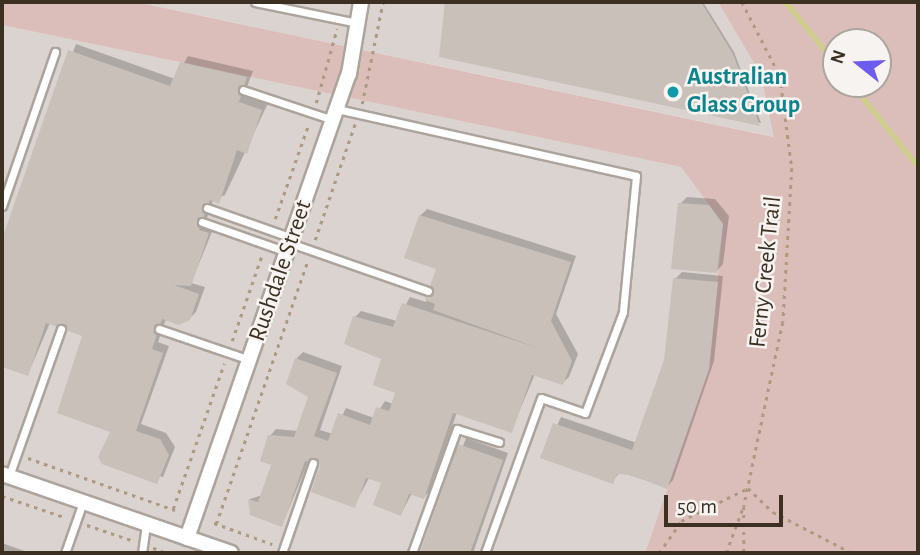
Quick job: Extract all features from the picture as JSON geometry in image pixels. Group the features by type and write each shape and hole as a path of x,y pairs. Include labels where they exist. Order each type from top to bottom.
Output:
{"street":[{"name":"Rushdale Street","path":"191,544 250,360 335,115 359,24 361,2"},
{"path":"6,475 146,523 191,544 232,553"}],"lane":[{"path":"255,2 359,24"},
{"path":"2,206 55,52"},
{"path":"243,90 335,115 358,114 636,176 623,312 585,413 541,398 485,553"},
{"path":"207,208 290,244"},
{"path":"202,222 311,250 428,291"},
{"path":"6,475 17,454 61,329"},
{"path":"159,329 250,360"},
{"path":"412,553 457,429 499,442"},
{"path":"283,550 313,463"},
{"path":"65,553 83,502"},
{"path":"142,553 146,523"}],"path":[{"path":"283,550 215,524 358,114 376,58 383,2"},
{"name":"Ferny Creek Trail","path":"742,2 780,76 792,168 783,322 744,506 744,553"},
{"path":"17,454 175,510"},
{"path":"659,553 692,513 748,488 773,512 852,553"},
{"path":"726,553 744,506"}],"shaded area":[{"path":"2,2 136,2 774,137 761,75 718,2 918,2 918,553 645,553 709,369 723,224 681,167 2,25"},
{"name":"Australian Glass Group","path":"136,2 718,2 761,75 775,137"},
{"path":"2,25 681,167 723,224 709,369 645,553 2,553"}],"building":[{"name":"Australian Glass Group","path":"445,2 701,2 733,54 760,126 439,57"},
{"path":"68,50 170,86 180,62 247,77 239,102 262,110 247,154 237,150 219,204 210,200 199,230 209,233 191,286 174,285 199,294 190,320 179,325 162,319 152,349 163,353 136,431 160,439 169,455 157,484 102,464 98,457 110,432 57,413 82,336 46,323 28,376 2,367 2,239"},
{"path":"678,203 709,205 723,224 717,273 671,269"},
{"path":"419,215 571,262 551,321 572,361 563,385 532,375 512,433 453,413 424,499 409,494 401,516 373,505 381,483 366,478 355,508 311,492 320,465 305,461 282,527 250,515 248,499 258,502 271,465 260,461 268,435 294,437 308,397 286,384 295,358 337,373 314,436 328,441 338,413 370,425 376,407 389,411 395,393 373,385 381,359 344,344 353,316 393,327 402,303 541,349 433,310 435,304 425,300 436,269 404,258"},
{"path":"673,278 718,282 709,369 667,489 631,475 617,474 613,484 540,458 553,423 632,450 664,360"},
{"path":"458,444 503,460 470,553 420,553"}],"waterway":[{"path":"786,2 822,47"},
{"path":"863,98 918,166"}],"place":[{"name":"Australian Glass Group","path":"673,92"}]}
